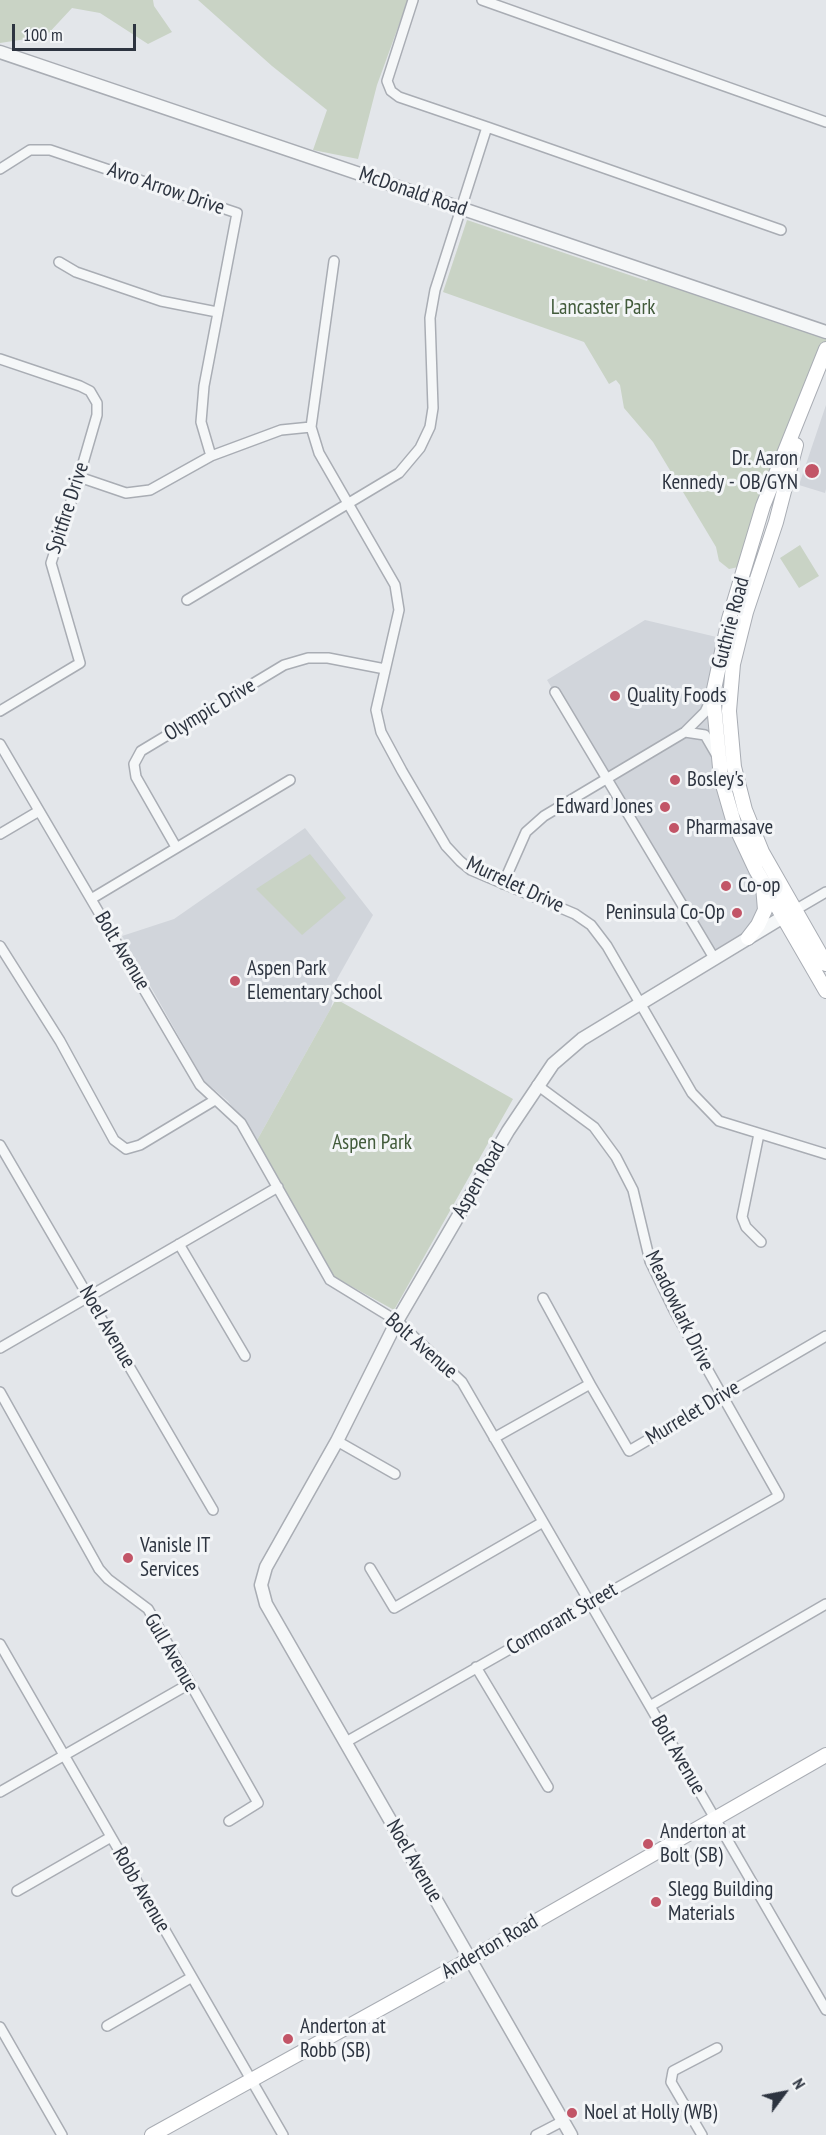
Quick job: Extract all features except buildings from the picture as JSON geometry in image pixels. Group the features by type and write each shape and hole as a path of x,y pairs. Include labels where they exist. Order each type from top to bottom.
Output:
{"main road":[{"name":"Guthrie Road","path":"826,349 764,506 729,619 713,694 719,759 734,823 762,881 826,964"},
{"name":"Guthrie Road","path":"812,385 776,522 746,612 733,664 729,711 734,767 745,810 789,914 826,991"},
{"path":"748,938 758,926 765,910 762,881"},
{"name":"Anderton Road","path":"152,2135 470,1959 826,1755"}],"street":[{"path":"413,0 387,81 391,91 399,97 781,230"},
{"path":"482,0 826,122"},
{"name":"McDonald Road","path":"0,52 826,332"},
{"path":"187,600 399,473 420,448 430,428 433,408 430,318 435,290 487,127"},
{"name":"Avro Arrow Drive","path":"0,169 30,150 50,150 237,213 204,386 201,422 211,456"},
{"path":"79,477 126,493 150,490 211,456 280,430 311,427 334,261"},
{"path":"59,262 76,272 161,300 217,312"},
{"name":"Spitfire Drive","path":"0,359 90,391 97,403 97,415 51,563 80,663 0,711"},
{"name":"Murrelet Drive","path":"311,427 319,453 395,585 399,610 376,710 381,732 446,846 471,870 575,914 591,925 607,946 692,1093 719,1121 826,1154"},
{"name":"Olympic Drive","path":"176,848 136,777 134,764 141,751 284,665 308,658 328,658 385,669"},
{"path":"555,692 714,958"},
{"path":"503,884 526,832 544,816 685,732 705,712 713,694"},
{"path":"685,732 705,735 719,759"},
{"name":"Bolt Avenue","path":"0,744 200,1085 241,1123 330,1280 397,1321 462,1382 826,2010"},
{"path":"91,900 291,780"},
{"path":"0,834 39,811"},
{"name":"Aspen Road","path":"261,1585 266,1567 337,1441 397,1321 537,1085 553,1064 582,1038 639,1002 826,892"},
{"path":"0,946 55,1033 114,1140 126,1149 140,1145 215,1100"},
{"name":"Meadowlark Drive","path":"537,1085 594,1127 616,1158 633,1190 650,1261 675,1312 779,1492"},
{"path":"759,1134 742,1217 746,1227 761,1242"},
{"name":"Noel Avenue","path":"0,1145 213,1510"},
{"path":"0,1348 278,1187"},
{"path":"179,1244 245,1356"},
{"path":"494,1438 590,1384 543,1298"},
{"name":"Murrelet Drive","path":"590,1384 629,1451 826,1336"},
{"name":"Gull Avenue","path":"0,1392 99,1569 108,1579 148,1609 258,1803 229,1821"},
{"path":"337,1441 395,1474"},
{"name":"Cormorant Street","path":"346,1742 779,1492"},
{"path":"370,1568 394,1608 543,1522"},
{"name":"Noel Avenue","path":"261,1585 266,1604 571,2135"},
{"path":"650,1706 826,1604"},
{"name":"Robb Avenue","path":"0,1644 283,2135"},
{"path":"476,1668 548,1787"},
{"path":"0,1792 189,1684"},
{"path":"17,1892 111,1837"},
{"path":"107,2026 192,1977"},
{"path":"0,2027 62,2135"},
{"path":"702,2135 671,2082 673,2072 717,2048"},
{"path":"536,2135 562,2121"}],"shaded area":[{"path":"826,405 826,489 825,493 799,485"},
{"path":"645,620 725,639 713,694 721,778 762,881 758,925 714,958 547,680"},
{"path":"305,828 373,915 337,979 331,1008 256,1142 228,1101 204,1081 122,936 174,919"}],"green space":[{"path":"0,0 153,0 154,6 172,32 148,44 100,13 72,8 46,36 0,43"},
{"path":"198,0 408,0 377,85 358,159 313,150 327,110 272,66"},
{"name":"Lancaster Park","path":"467,220 647,281 651,273 826,332 826,349 748,565 729,569 719,561 716,547 653,442 624,408 620,385 616,380 609,384 584,342 443,292"},
{"path":"800,545 819,576 799,588 780,558"},
{"path":"310,854 346,898 302,935 256,889"},
{"name":"Aspen Park","path":"336,999 513,1099 394,1310 331,1275 256,1142"}],"place":[{"name":"Dr. Aaron Kennedy - OB/GYN","path":"812,471"},
{"name":"Quality Foods","path":"615,696"},
{"name":"Bosley's","path":"675,780"},
{"name":"Edward Jones","path":"665,807"},
{"name":"Pharmasave","path":"674,828"},
{"name":"Co-op","path":"726,886"},
{"name":"Peninsula Co-Op","path":"737,913"},
{"name":"Aspen Park Elementary School","path":"235,981"},
{"name":"Vanisle IT Services","path":"128,1558"},
{"name":"Anderton at Bolt (SB)","path":"648,1844"},
{"name":"Slegg Building Materials","path":"656,1902"},
{"name":"Anderton at Robb (SB)","path":"288,2039"},
{"name":"Noel at Holly (WB)","path":"572,2113"}]}
